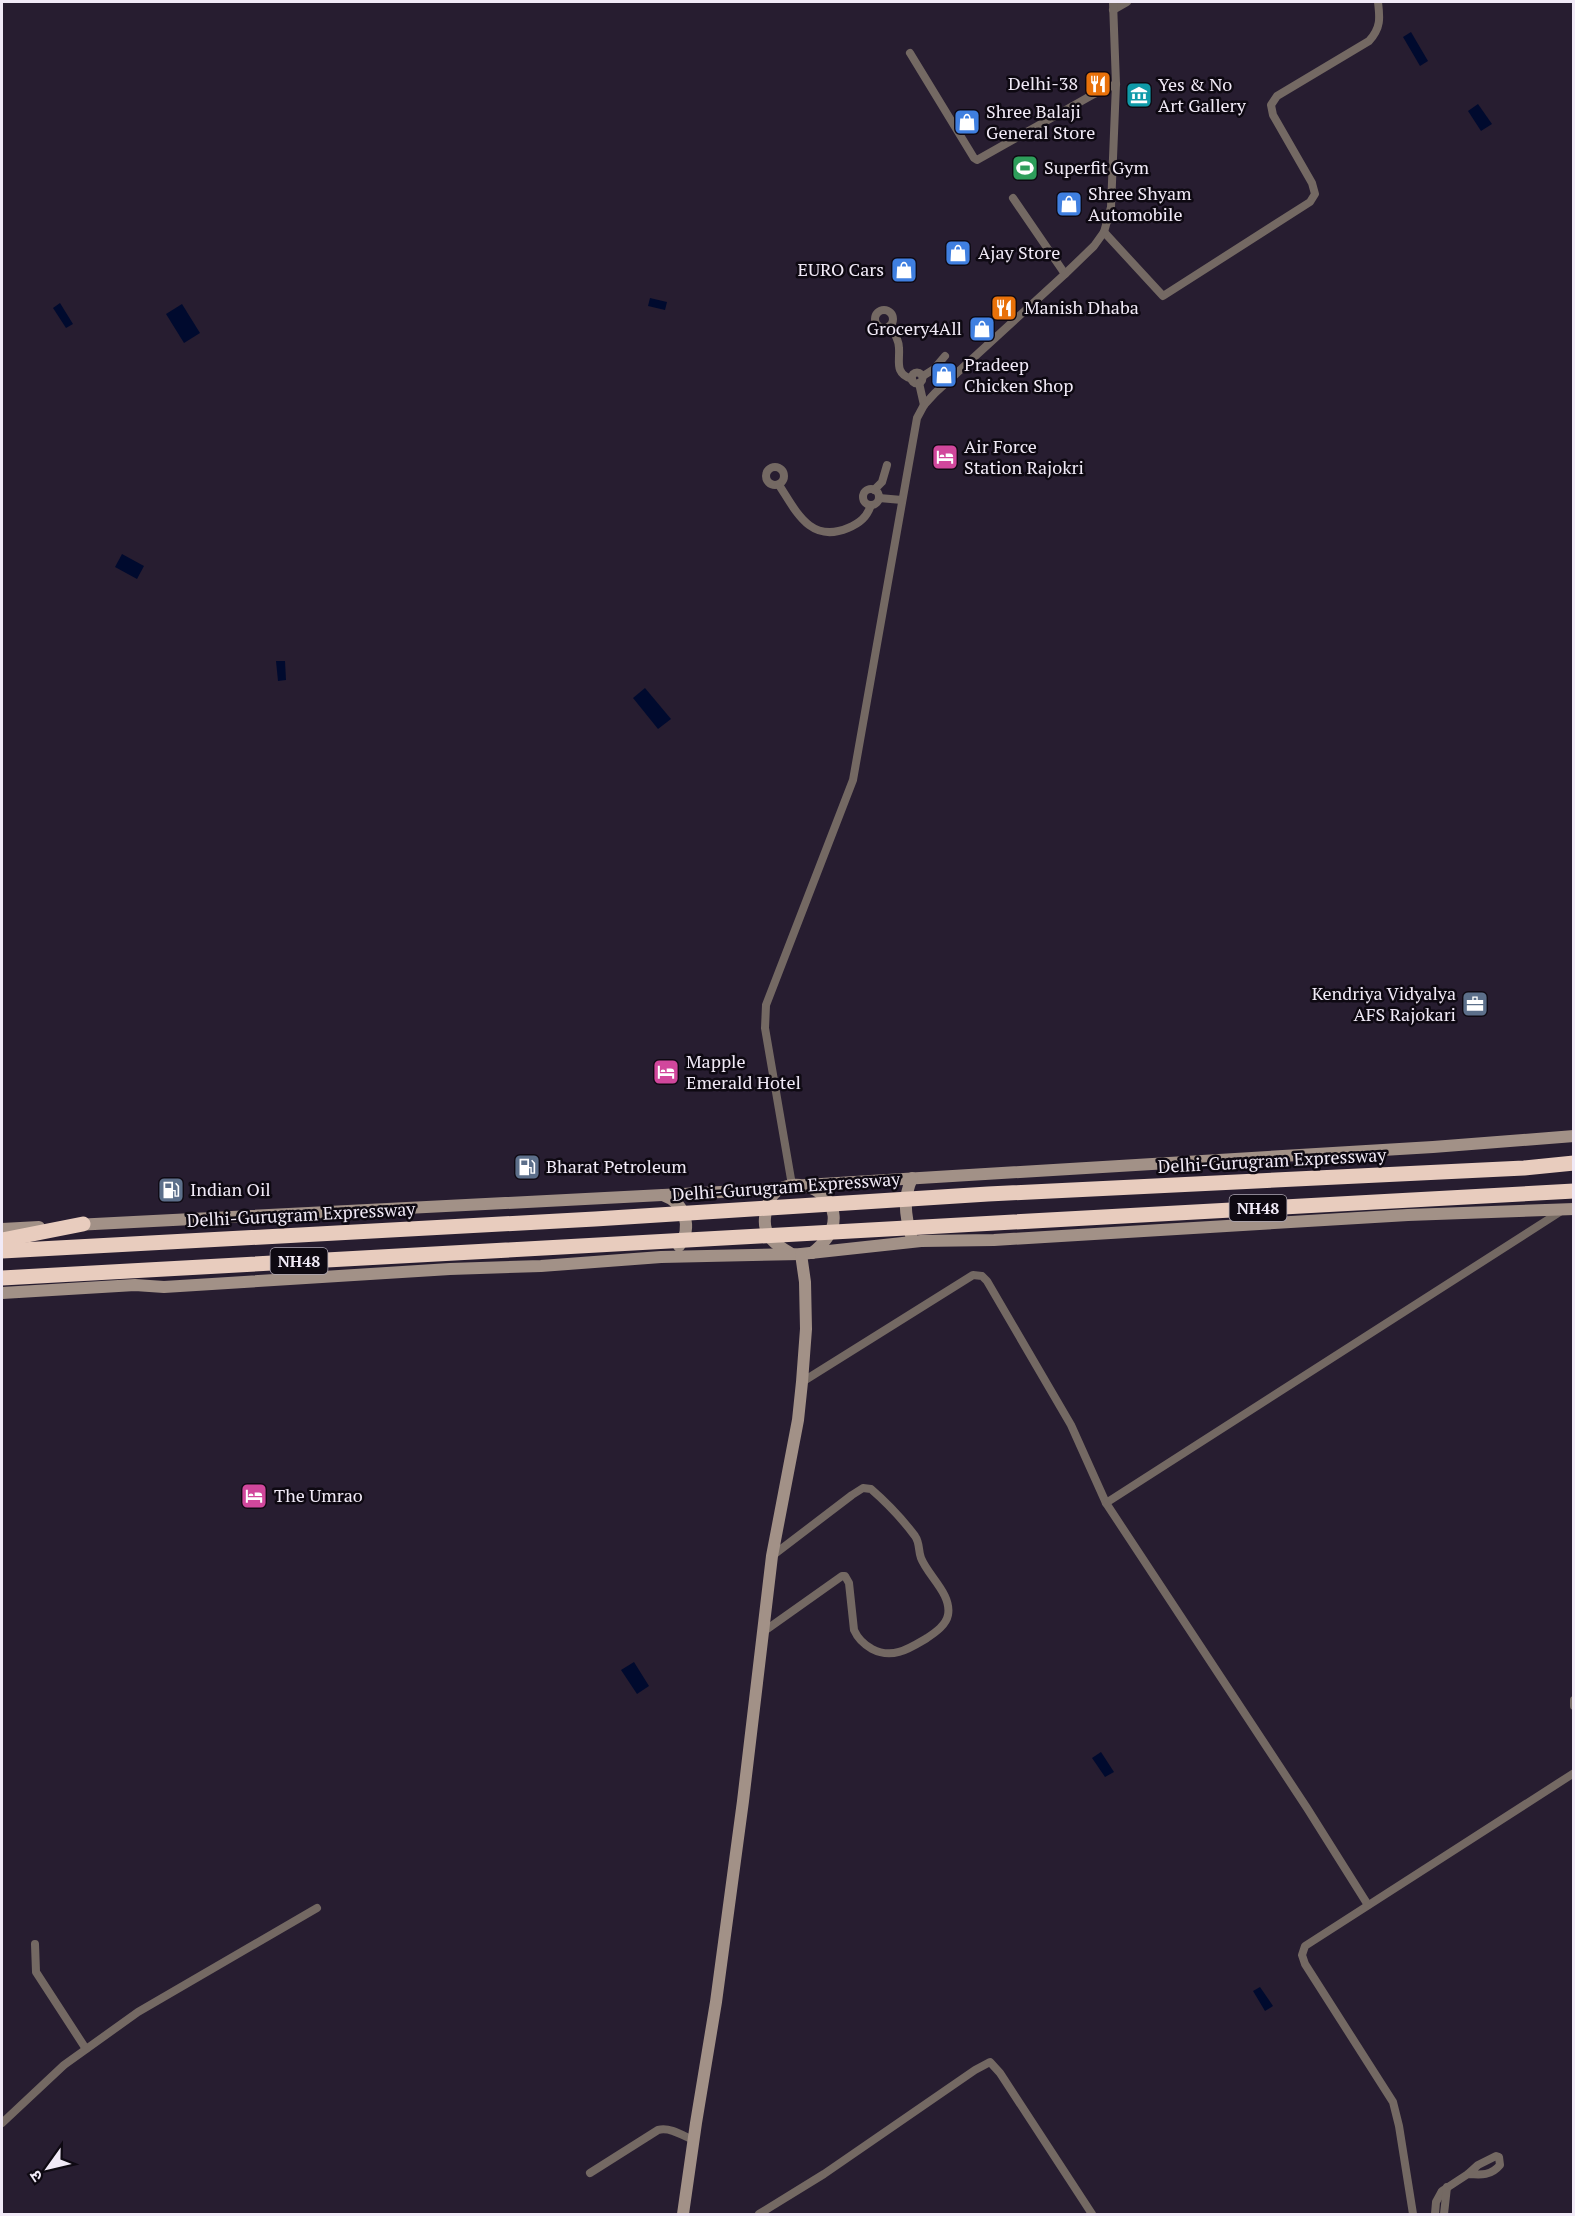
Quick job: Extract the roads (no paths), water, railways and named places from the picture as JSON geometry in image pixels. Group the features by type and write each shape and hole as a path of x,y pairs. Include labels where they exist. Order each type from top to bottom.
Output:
{"highway":[{"name":"Delhi-Gurugram Expressway","path":"2,1251 595,1219 988,1194 1524,1168 1574,1163"},
{"name":"NH48","path":"2,1278 596,1246 989,1221 1574,1191"},
{"path":"2,1240 83,1224"}],"main road":[{"path":"2,1229 661,1195 1574,1136"},
{"path":"912,1178 906,1191 906,1219 911,1236 921,1241"},
{"path":"793,1186 822,1193 830,1204 833,1217 831,1232 825,1242 801,1253 776,1245 767,1234 764,1221 766,1208 772,1196 793,1186"},
{"path":"660,1257 672,1252 681,1244 686,1226 684,1214 677,1204 661,1195"},
{"path":"2,1293 135,1285 164,1287 660,1257 801,1253 921,1241 994,1240 1431,1214 1569,1209"},
{"path":"684,2214 693,2140 718,1991 772,1556 798,1420 806,1329 801,1253"}],"street":[{"path":"793,1186 765,1028 766,1005 853,780 917,418 924,405 1065,274 1094,246 1104,232 1111,207 1116,84 1113,6 1127,2"},
{"path":"1104,232 1162,296 1310,202 1315,194 1312,183 1273,115 1271,105 1277,96 1370,41 1378,32 1380,21 1378,2"},
{"path":"910,53 977,160 1116,84"},
{"path":"1013,198 1065,274"},
{"path":"890,326 899,345 897,361 900,371 906,377 918,379 938,365 945,356"},
{"path":"918,379 924,405"},
{"path":"887,465 877,494 876,504 871,505 864,502 863,497 867,491 877,494 902,500"},
{"path":"779,485 803,521 820,531 833,532 855,525 865,518 871,505"},
{"path":"1106,1503 1569,1209"},
{"path":"802,1382 973,1275 977,1274 987,1281 1061,1408 1106,1503 1307,1808 1368,1905"},
{"path":"764,1632 842,1576 845,1576 849,1583 854,1630 857,1637 867,1646 883,1653 895,1653 935,1633 944,1624 948,1614 946,1600 921,1559 914,1536 871,1489 863,1488 852,1495 772,1556"},
{"path":"1574,1700 1574,1706"},
{"path":"1413,2214 1393,2102 1305,1964 1302,1955 1305,1946 1574,1773"},
{"path":"2,2123 64,2065 86,2049 171,1992 317,1908"},
{"path":"35,1944 36,1972 86,2049"},
{"path":"759,2214 824,2174 990,2062 1000,2073 1092,2214"},
{"path":"590,2173 664,2128 693,2140"},
{"path":"1435,2214 1438,2195 1468,2174"},
{"path":"1444,2214 1448,2187"}],"water":[{"path":"1411,32 1428,61 1420,66 1403,37"},
{"path":"1478,104 1492,124 1481,131 1468,111"},
{"path":"650,298 667,302 665,310 648,306"},
{"path":"60,303 73,324 66,328 53,308"},
{"path":"182,304 200,333 184,343 166,314"},
{"path":"122,554 144,566 137,579 115,567"},
{"path":"276,661 285,661 286,680 278,681"},
{"path":"645,688 671,719 658,729 633,698"},
{"path":"634,1662 649,1686 637,1694 621,1670"},
{"path":"1101,1752 1114,1772 1105,1777 1092,1758"},
{"path":"1260,1987 1273,2006 1265,2011 1253,1991"}],"place":[{"name":"Delhi-38","path":"1098,84"},
{"name":"Yes & No Art Gallery","path":"1139,95"},
{"name":"Shree Balaji General Store","path":"967,122"},
{"name":"Superfit Gym","path":"1025,168"},
{"name":"Shree Shyam Automobile","path":"1069,204"},
{"name":"Ajay Store","path":"958,253"},
{"name":"EURO Cars","path":"904,270"},
{"name":"Manish Dhaba","path":"1004,308"},
{"name":"Grocery4All","path":"982,329"},
{"name":"Pradeep Chicken Shop","path":"944,375"},
{"name":"Air Force Station Rajokri","path":"945,457"},
{"name":"Kendriya Vidyalya AFS Rajokari","path":"1475,1004"},
{"name":"Mapple Emerald Hotel","path":"666,1072"},
{"name":"Bharat Petroleum","path":"527,1167"},
{"name":"Indian Oil","path":"171,1190"},
{"name":"The Umrao","path":"254,1496"}]}
